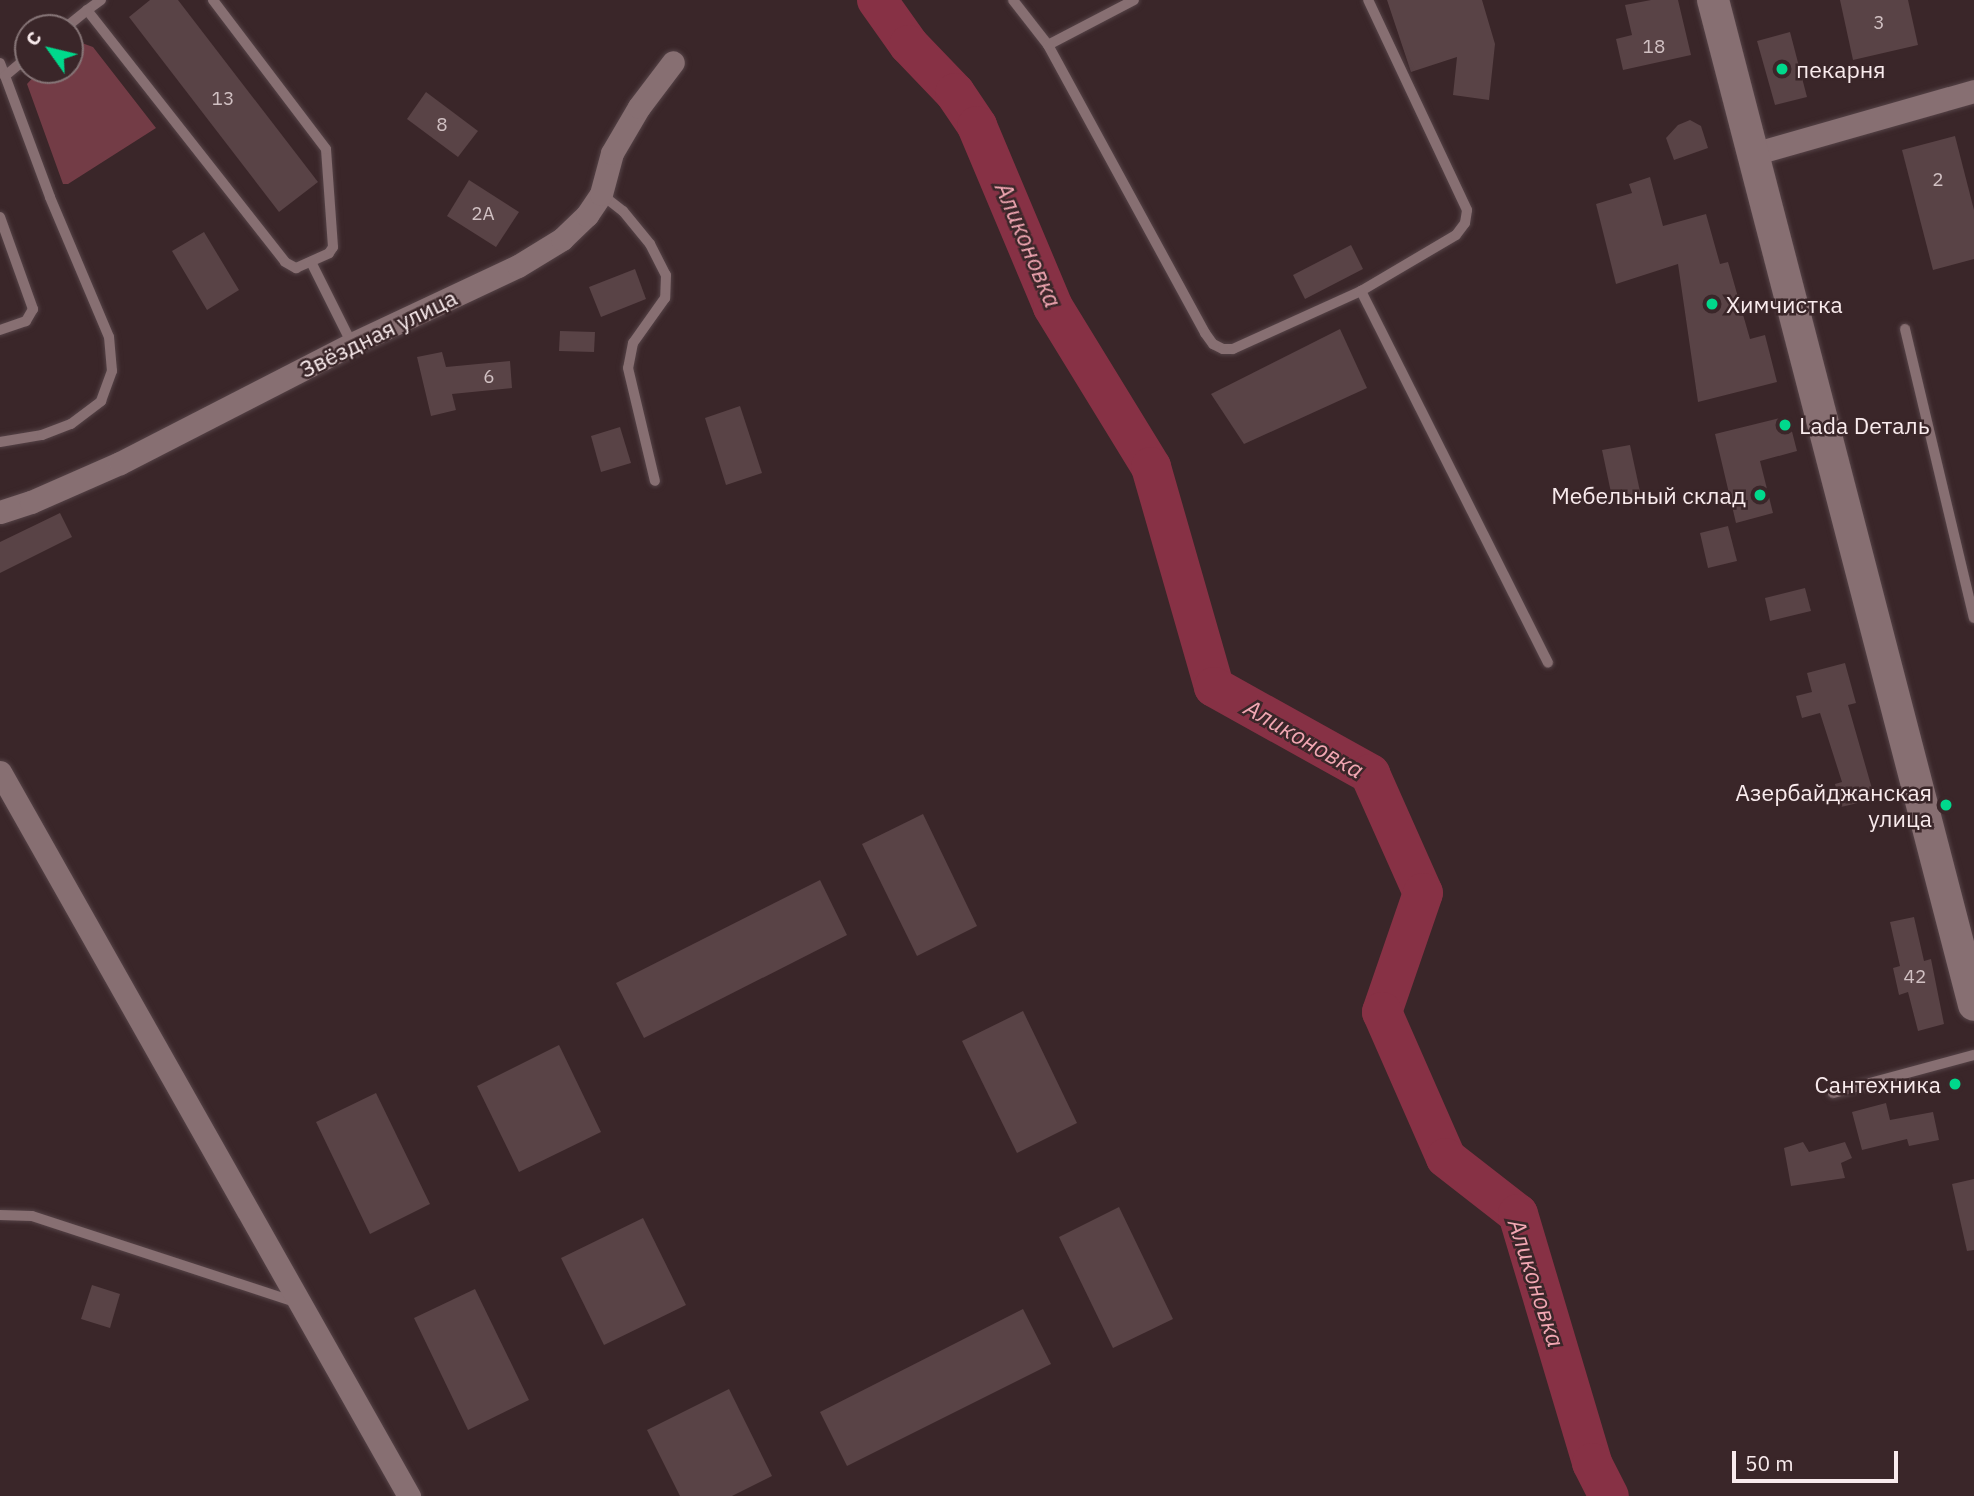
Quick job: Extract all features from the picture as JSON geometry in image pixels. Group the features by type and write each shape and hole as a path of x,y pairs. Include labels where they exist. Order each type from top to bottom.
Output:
{"main road":[{"path":"1713,0 1974,1005"}],"street":[{"name":"Звёздная улица","path":"0,512 32,502 120,463 352,344 518,266 562,240 587,215 601,194 612,153 639,107 673,62"},
{"path":"1753,153 1974,90"},
{"path":"0,772 409,1496"}],"lane":[{"path":"82,14 100,0"},
{"path":"87,10 285,262 296,268 329,253 333,247 326,149 213,0"},
{"path":"1013,0 1048,45 1213,344 1223,349 1233,349 1361,291 1456,235 1465,223 1467,210 1368,0"},
{"path":"1048,45 1134,0"},
{"path":"0,62 50,198 109,337 112,371 101,401 71,424 42,435 0,442"},
{"path":"5,76 14,69"},
{"path":"601,194 624,211 650,244 666,275 665,298 633,343 628,368 654,481"},
{"path":"0,217 33,309 26,321 0,330"},
{"path":"312,262 352,344"},
{"path":"1361,291 1548,663"},
{"path":"1905,329 1974,618"},
{"path":"1833,1093 1974,1055"},
{"path":"0,1215 32,1216 300,1303"}],"shaded area":[{"path":"84,44 93,47 156,128 68,184 63,184 27,84 84,84"}],"building":[{"path":"150,0 178,0 318,182 279,212 129,17"},
{"path":"1387,0 1482,0 1495,44 1489,100 1453,95 1457,57 1411,72"},
{"path":"1651,0 1678,0 1691,55 1623,70 1616,39 1632,35 1625,5"},
{"path":"1840,0 1908,0 1918,45 1853,60"},
{"name":"пекарня","path":"1790,32 1807,97 1775,105 1757,41"},
{"path":"426,92 478,131 458,157 407,119"},
{"path":"1690,120 1701,126 1708,148 1674,160 1666,138 1678,125"},
{"path":"1955,136 1974,210 1974,259 1933,270 1902,150"},
{"path":"1650,177 1663,226 1706,214 1720,264 1728,262 1750,339 1765,335 1777,382 1698,402 1678,264 1616,284 1596,204 1632,193 1629,184"},
{"path":"469,180 519,212 496,247 447,216"},
{"path":"204,232 239,290 207,310 172,251"},
{"path":"1351,245 1363,269 1305,299 1293,275"},
{"path":"635,269 646,299 601,317 589,287"},
{"path":"1340,329 1367,388 1244,444 1211,394"},
{"path":"560,331 595,332 594,352 559,351"},
{"path":"442,352 446,367 510,361 512,388 452,394 456,410 431,416 417,357"},
{"path":"740,406 762,473 726,485 705,418"},
{"path":"1788,416 1797,451 1760,461 1773,513 1736,523 1715,434"},
{"path":"620,427 631,463 601,472 591,436"},
{"path":"1630,445 1641,496 1613,502 1602,450"},
{"path":"60,513 72,537 0,573 0,542"},
{"path":"1728,526 1737,561 1708,568 1700,533"},
{"path":"1805,588 1811,611 1770,621 1765,598"},
{"path":"1845,663 1856,703 1848,705 1875,799 1841,807 1835,784 1842,782 1820,713 1802,718 1796,696 1812,692 1807,673"},
{"path":"923,814 977,926 917,956 862,844"},
{"path":"820,880 847,935 644,1038 616,983"},
{"path":"1914,917 1924,961 1931,959 1944,1024 1918,1031 1908,992 1899,995 1893,968 1900,966 1890,922"},
{"path":"1023,1011 1077,1123 1017,1153 962,1041"},
{"path":"559,1045 601,1132 519,1172 477,1086"},
{"path":"376,1093 430,1204 370,1234 316,1122"},
{"path":"1886,1103 1890,1120 1933,1112 1939,1140 1909,1146 1907,1139 1862,1150 1852,1112"},
{"path":"1803,1142 1809,1152 1845,1142 1852,1158 1841,1163 1845,1178 1791,1186 1784,1148"},
{"path":"1974,1179 1974,1250 1967,1251 1952,1184"},
{"path":"1119,1207 1173,1319 1113,1348 1059,1237"},
{"path":"643,1218 686,1305 604,1345 561,1258"},
{"path":"92,1285 120,1294 110,1328 81,1319"},
{"path":"475,1289 529,1400 468,1430 414,1318"},
{"path":"1023,1309 1051,1364 847,1466 820,1412"},
{"path":"729,1389 772,1476 732,1496 680,1496 647,1430"}],"waterway":[{"name":"Аликоновка","path":"877,0 909,45 955,93 977,126 1053,307 1151,467 1214,687 1370,774 1423,893 1382,1012 1446,1158 1518,1214 1592,1463 1609,1496"}],"place":[{"name":"пекарня","path":"1782,69"},
{"name":"Химчистка","path":"1712,304"},
{"name":"Lada Dеталь","path":"1785,425"},
{"name":"Мебельный склад","path":"1760,495"},
{"name":"Азербайджанская улица","path":"1946,805"},
{"name":"Сантехника","path":"1955,1084"}]}
